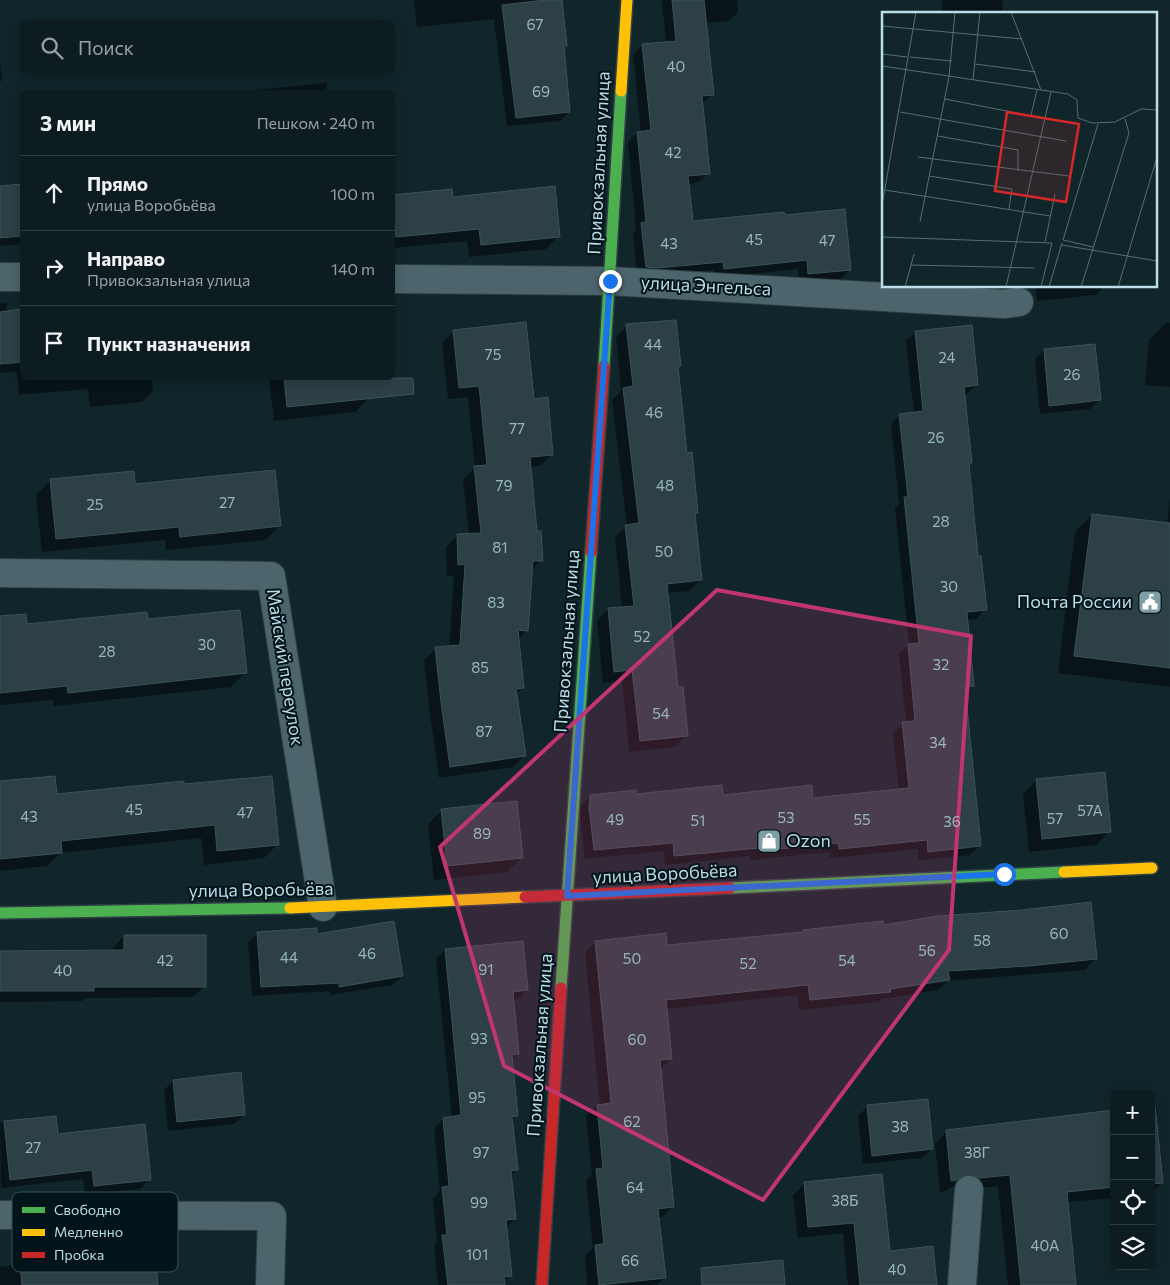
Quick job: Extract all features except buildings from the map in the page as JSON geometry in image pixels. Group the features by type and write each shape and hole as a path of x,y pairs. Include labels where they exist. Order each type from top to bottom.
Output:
{"street":[{"name":"Привокзальная улица","path":"542,1285 610,281 627,0"},
{"path":"0,276 20,277"},
{"name":"улица Энгельса","path":"395,279 610,281 1004,304 1019,302"},
{"name":"Майский переулок","path":"0,573 271,576 323,906"},
{"name":"улица Воробьёва","path":"0,913 323,906 1152,868"},
{"path":"962,1285 969,1190"},
{"path":"178,1216 272,1216 270,1285"}],"highlighted area":[{"path":"717,590 971,636 949,950 763,1200 504,1066 440,847"}],"traffic: fast":[{"path":"604,366 621,91"},
{"path":"561,988 591,552"},
{"path":"730,888 1064,872"},
{"path":"0,913 290,908"}],"traffic: slow":[{"path":"621,91 627,0"},
{"path":"1064,872 1152,868"},
{"path":"290,908 525,897"}],"traffic: jam":[{"path":"591,552 604,366"},
{"path":"525,897 730,888"},
{"path":"542,1285 561,988"}],"place":[{"name":"Почта России","path":"1150,602"},
{"name":"Ozon","path":"769,841"}],"route":[{"path":"610,281 567,896 1004,874"}]}
